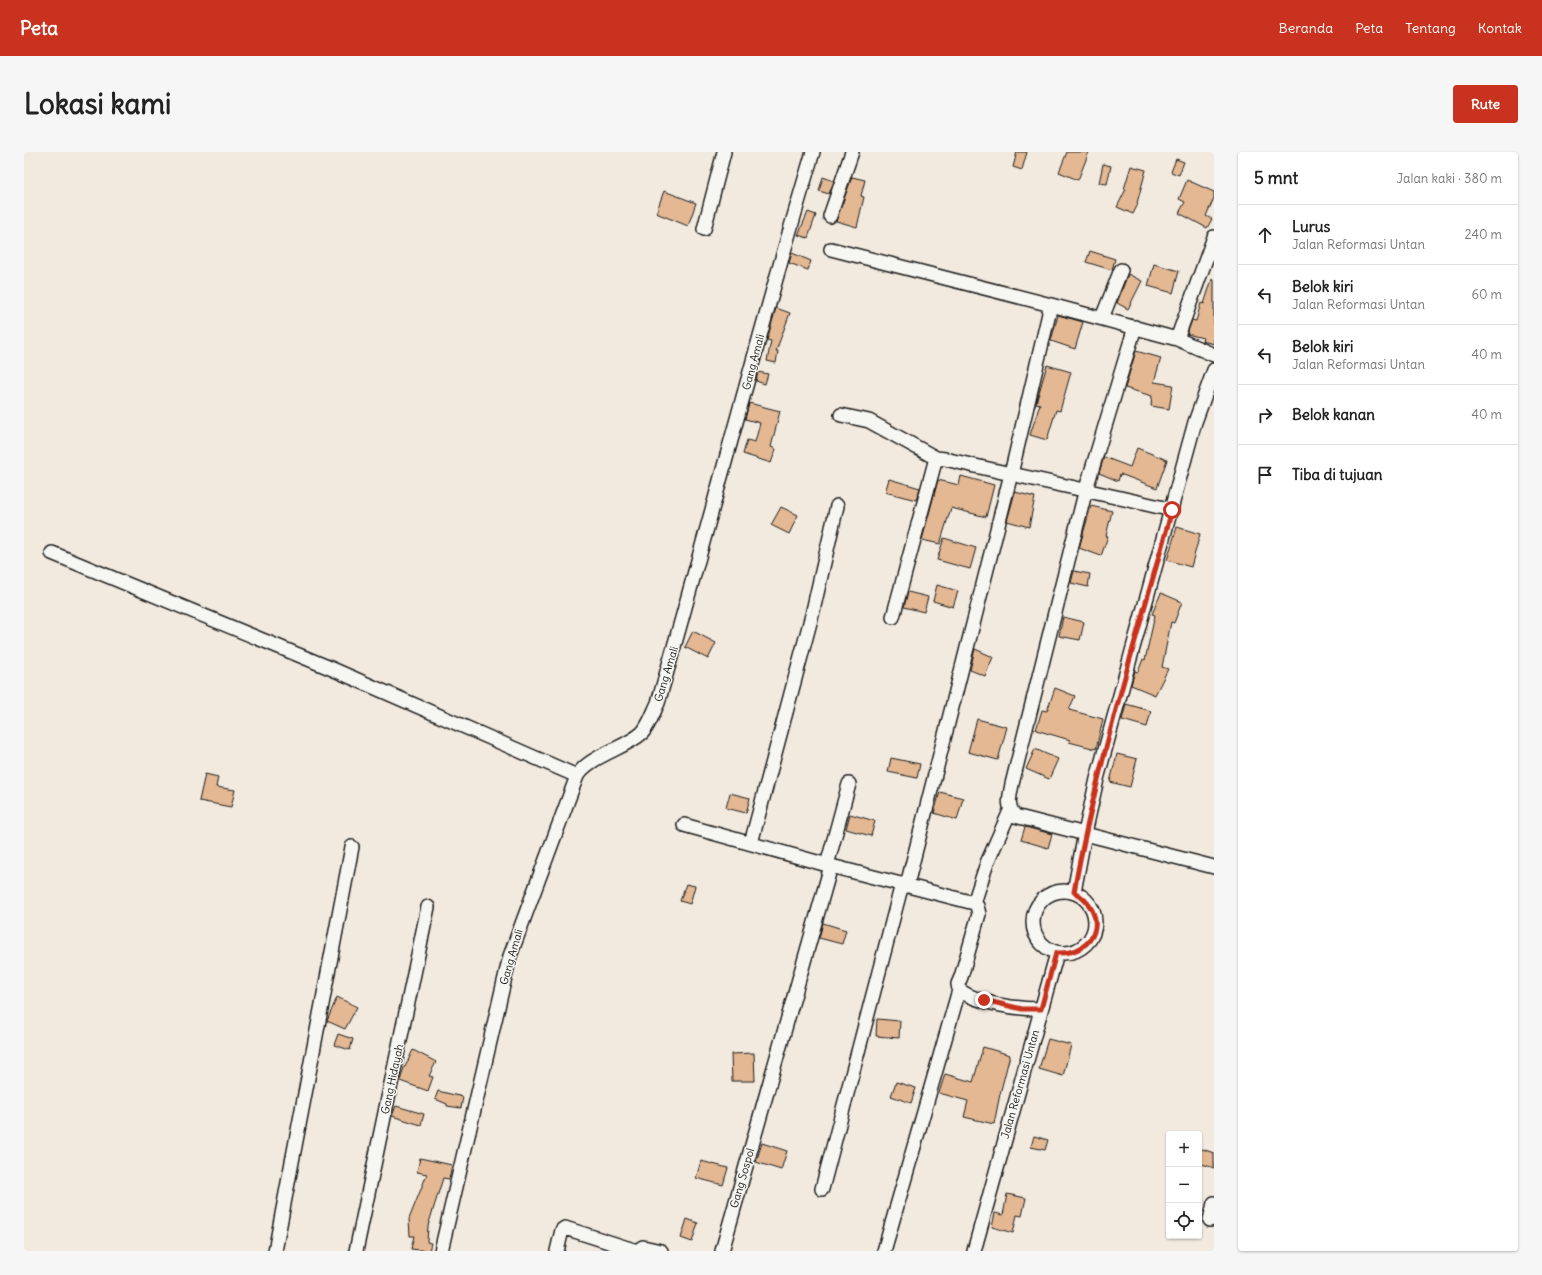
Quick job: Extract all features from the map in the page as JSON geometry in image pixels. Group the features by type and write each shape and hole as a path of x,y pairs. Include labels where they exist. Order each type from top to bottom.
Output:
{"street":[{"path":"704,229 724,152"},
{"name":"Gang Amali","path":"441,1251 510,956 576,776 581,769 622,746 643,732 658,703 723,473 778,267 813,152"},
{"path":"830,216 852,152"},
{"path":"1176,339 1214,237"},
{"path":"831,249 1135,327 1176,339 1214,355"},
{"path":"1102,318 1121,270"},
{"path":"822,1189 904,885 1011,474 1051,305"},
{"path":"974,903 987,863 1010,811 1009,804 1012,784 1086,489 1135,327"},
{"path":"1074,892 1097,779 1195,422 1214,370"},
{"path":"841,415 869,421 936,458 1086,489 1172,510"},
{"path":"893,617 936,458"},
{"path":"751,844 810,622 837,506"},
{"path":"52,553 337,671 576,776"},
{"name":"Gang Sospol","path":"722,1251 829,866 850,784"},
{"path":"1010,811 1015,816 1021,818 1085,833 1214,867"},
{"path":"684,825 829,866 974,903 978,906 979,914 962,977 958,984 959,990 884,1251"},
{"path":"275,1251 352,847"},
{"path":"1062,891 1074,892 1085,898 1092,908 1095,919 1094,931 1089,942 1080,950 1068,953 1056,953 1045,947 1037,938 1033,926 1034,913 1040,902 1050,894 1062,891"},
{"name":"Gang Hidayah","path":"356,1251 428,907"},
{"name":"Jalan Reformasi Untan","path":"974,1251 1056,953"},
{"path":"959,990 966,995 1001,1005 1022,1009 1041,1009"},
{"path":"1210,1220 1214,1203"},
{"path":"557,1251 562,1230 565,1228 637,1251 643,1247 661,1251"}],"building":[{"path":"1017,152 1027,152 1022,170 1013,167"},
{"path":"1067,152 1089,152 1078,180 1059,172"},
{"path":"1176,159 1184,162 1179,175 1171,172"},
{"path":"1103,164 1111,166 1107,184 1099,183"},
{"path":"1131,166 1146,170 1137,203 1138,204 1133,214 1117,207 1126,189 1124,189"},
{"path":"823,177 834,181 829,194 819,191"},
{"path":"852,177 865,180 861,196 864,197 857,227 836,221"},
{"path":"1187,180 1214,192 1214,198 1206,216 1212,219 1207,228 1179,213 1185,202 1179,199"},
{"path":"664,191 696,203 688,226 656,213"},
{"path":"808,212 816,215 808,238 798,235"},
{"path":"1090,251 1115,259 1112,270 1086,262"},
{"path":"792,253 811,261 808,270 789,263"},
{"path":"1154,264 1179,271 1173,293 1148,286"},
{"path":"1128,274 1142,281 1128,309 1117,303"},
{"path":"1212,279 1214,280 1214,344 1202,341 1203,338 1187,334 1192,320 1196,321 1201,303 1204,304"},
{"path":"776,308 790,313 776,351 778,351 776,363 767,361 771,341 767,340"},
{"path":"1058,315 1083,322 1075,349 1051,341"},
{"path":"1136,351 1161,358 1154,382 1173,385 1169,409 1151,406 1152,396 1125,388"},
{"path":"1047,365 1071,372 1060,411 1056,410 1047,440 1030,435 1040,404 1036,403"},
{"path":"758,372 768,374 765,384 756,381"},
{"path":"749,403 780,411 771,447 776,449 771,463 743,454 747,440 755,442 760,423 745,419"},
{"path":"1137,448 1167,460 1157,488 1120,474 1118,481 1099,473 1104,457 1130,467"},
{"path":"961,476 994,485 986,517 951,508 940,544 922,540 938,480 959,485"},
{"path":"889,479 920,488 916,500 885,492"},
{"path":"1015,492 1035,497 1029,527 1007,521"},
{"path":"1091,506 1112,511 1106,536 1108,536 1101,556 1079,548"},
{"path":"781,507 798,515 789,534 771,525"},
{"path":"1177,527 1200,534 1191,567 1167,560"},
{"path":"944,538 976,548 970,569 937,560"},
{"path":"1074,571 1090,574 1088,587 1071,583"},
{"path":"937,585 958,591 953,607 933,601"},
{"path":"908,592 928,597 924,612 904,607"},
{"path":"1161,593 1182,602 1174,623 1171,622 1162,667 1168,669 1155,695 1131,685 1135,671 1138,672 1143,659 1145,660 1155,615 1152,614"},
{"path":"1063,617 1084,622 1080,640 1059,636"},
{"path":"693,631 716,643 708,659 685,647"},
{"path":"975,649 993,657 985,676 970,670"},
{"path":"1055,688 1075,696 1069,710 1103,719 1096,749 1069,742 1070,740 1036,730 1042,710 1047,711"},
{"path":"1126,704 1151,711 1147,727 1122,720"},
{"path":"977,719 1007,727 998,760 968,752"},
{"path":"1035,749 1058,759 1049,779 1026,769"},
{"path":"1117,754 1137,759 1130,787 1110,782"},
{"path":"891,758 920,764 917,778 888,772"},
{"path":"205,774 218,777 216,787 235,790 231,807 199,801"},
{"path":"940,792 963,798 957,820 934,813"},
{"path":"730,793 750,798 746,813 726,808"},
{"path":"850,814 875,821 871,836 846,829"},
{"path":"1025,827 1052,834 1048,848 1021,840"},
{"path":"686,884 695,886 690,904 680,901"},
{"path":"823,923 846,930 842,944 819,938"},
{"path":"337,997 357,1007 345,1029 327,1021"},
{"path":"877,1019 900,1021 899,1038 876,1036"},
{"path":"338,1034 353,1039 350,1050 334,1045"},
{"path":"1048,1039 1071,1045 1063,1076 1039,1069"},
{"path":"983,1047 1010,1055 994,1124 964,1117 968,1101 939,1093 945,1074 973,1082"},
{"path":"413,1050 436,1062 429,1076 433,1077 428,1091 400,1081 404,1067"},
{"path":"754,1053 755,1081 732,1081 731,1054"},
{"path":"896,1082 916,1088 911,1103 891,1096"},
{"path":"438,1091 463,1097 461,1108 447,1106 447,1104 435,1099"},
{"path":"396,1106 424,1114 421,1125 392,1116"},
{"path":"1034,1136 1048,1140 1045,1150 1031,1147"},
{"path":"762,1143 787,1151 781,1170 756,1162"},
{"path":"1202,1149 1214,1153 1214,1168 1202,1164"},
{"path":"420,1158 452,1165 449,1179 443,1178 428,1226 427,1242 431,1243 429,1251 411,1249 414,1236 410,1236 409,1219 427,1174 417,1172"},
{"path":"701,1161 728,1168 723,1185 696,1178"},
{"path":"1007,1194 1026,1198 1022,1216 1017,1215 1013,1233 992,1227 995,1213 1003,1215"},
{"path":"687,1219 698,1223 692,1242 681,1238"}],"route":[{"path":"984,1000 1022,1009 1041,1009 1056,953 1068,953 1080,950 1089,942 1094,931 1095,919 1092,908 1085,898 1074,892 1097,779 1172,510"}]}
